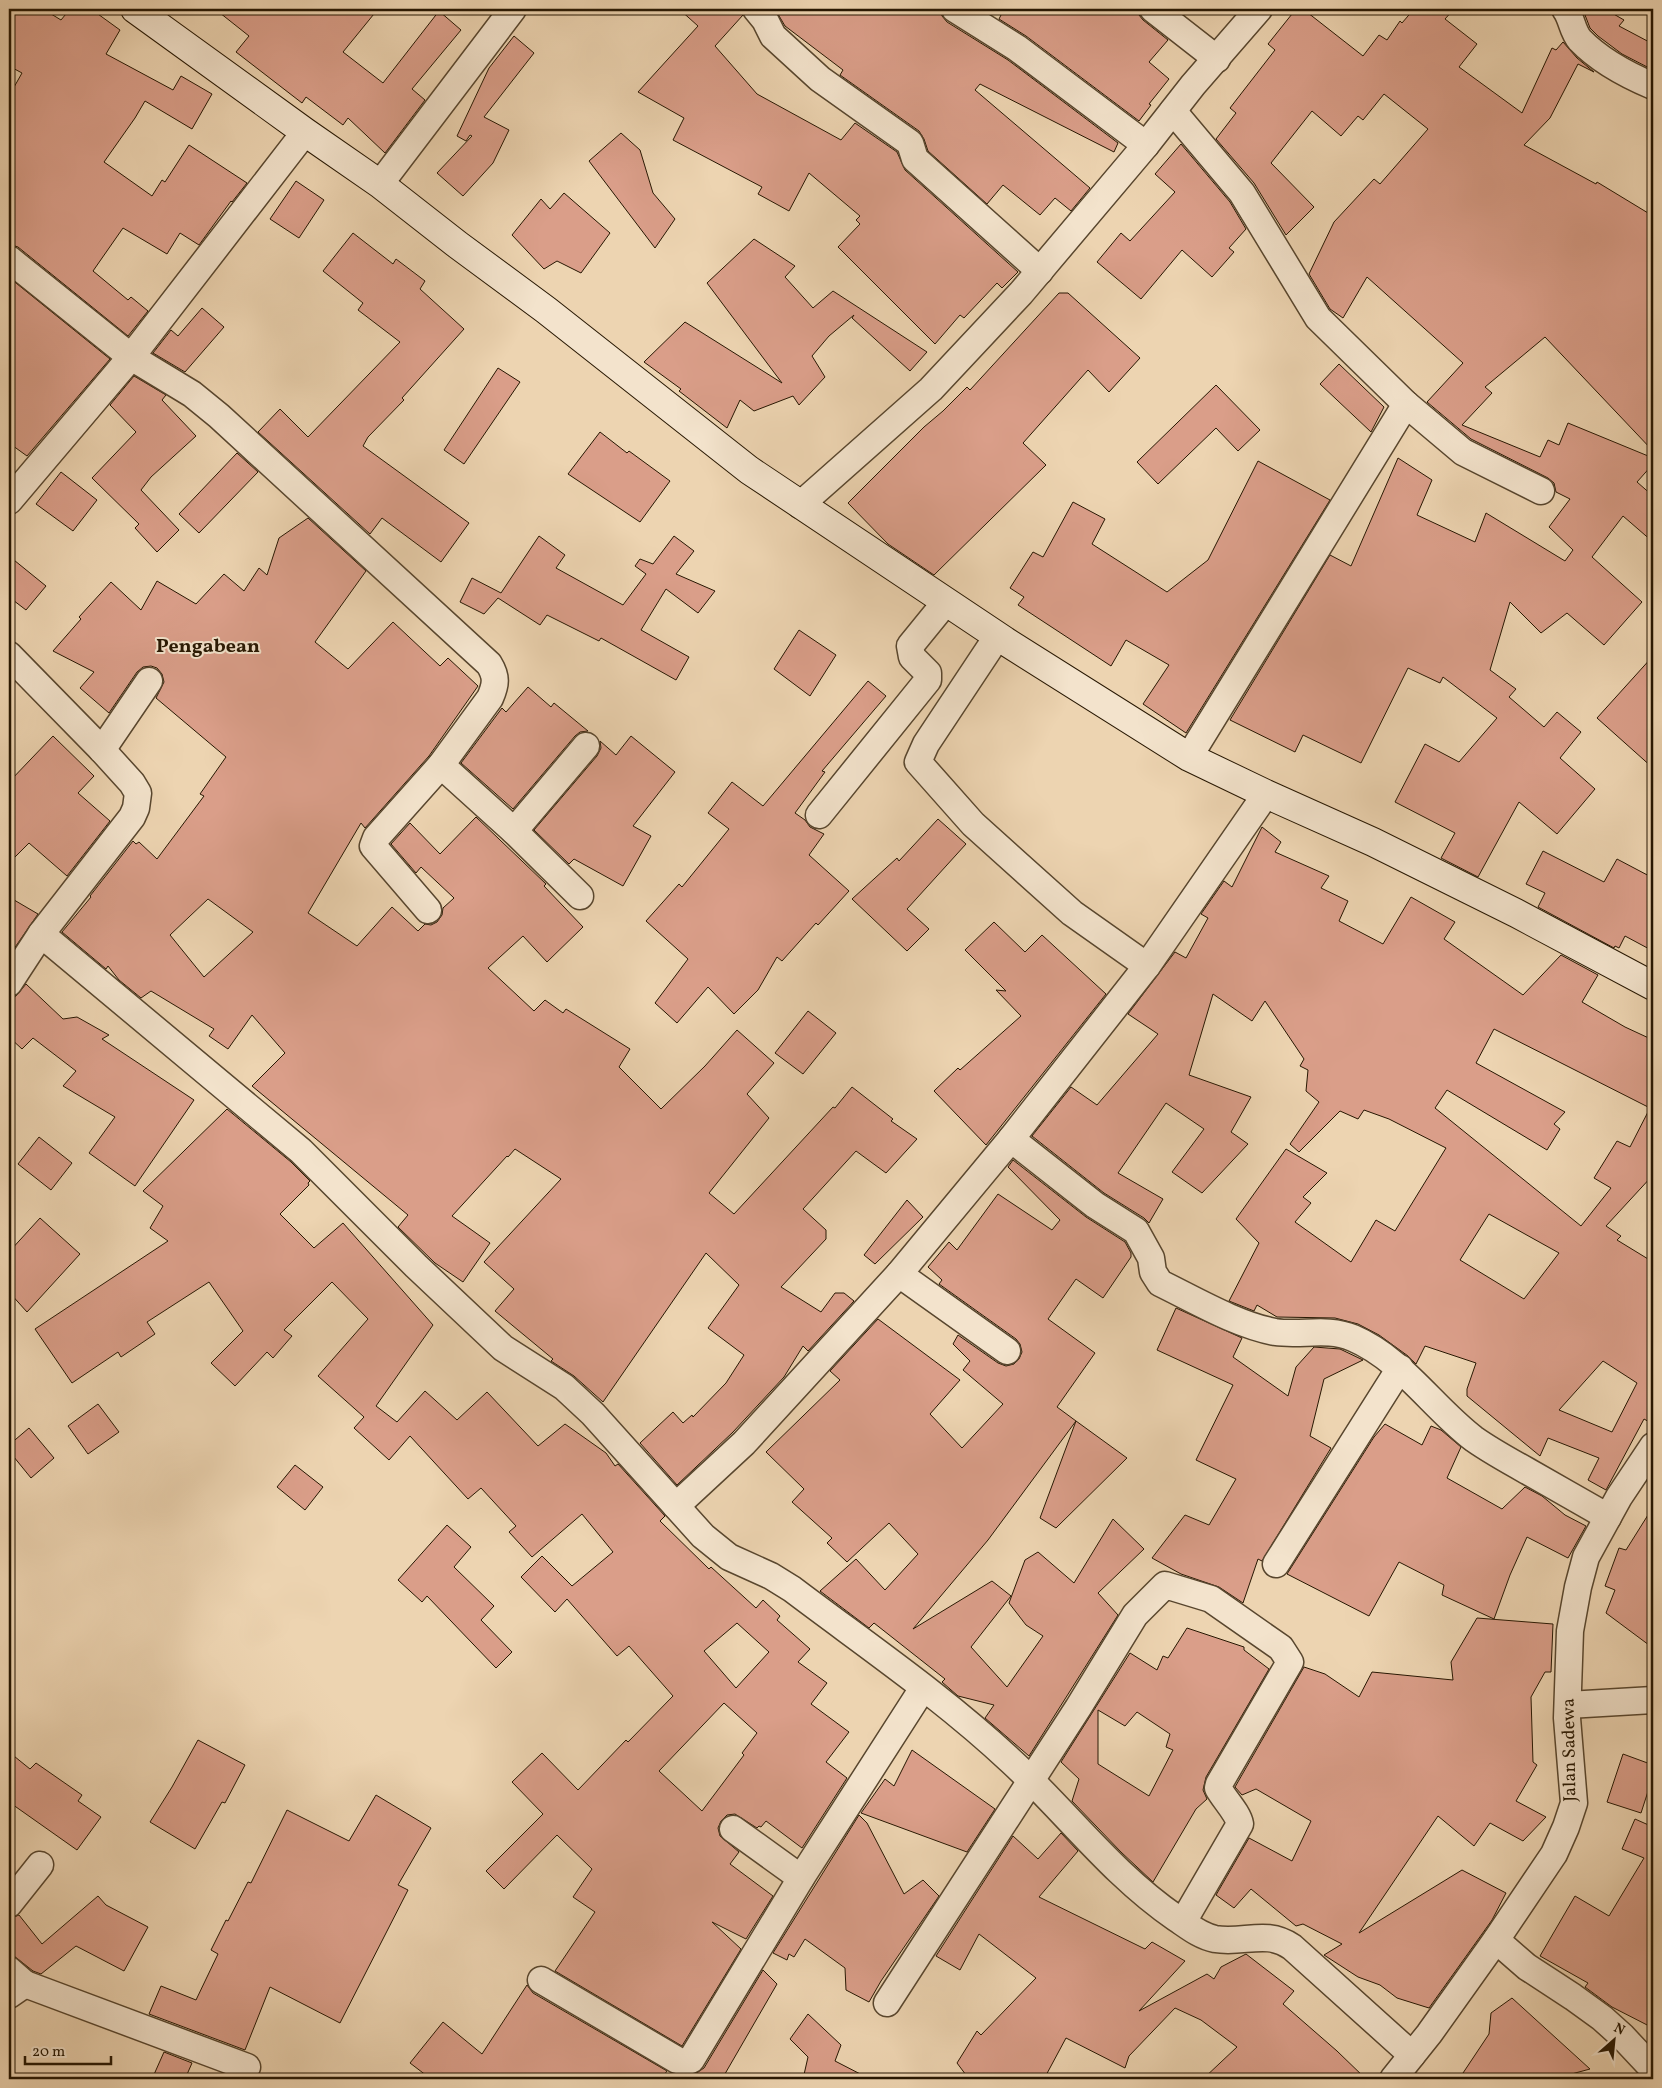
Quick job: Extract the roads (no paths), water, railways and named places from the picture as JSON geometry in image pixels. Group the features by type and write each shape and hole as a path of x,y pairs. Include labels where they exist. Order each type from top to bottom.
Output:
{"main road":[{"path":"135,9 380,184 546,310 749,470 997,637 1189,757 1372,842 1508,909 1653,986"}],"street":[{"path":"380,184 513,9"},
{"path":"756,9 765,20 773,36 820,79 910,143 915,159 1040,270"},
{"path":"955,9 1016,48 1146,145"},
{"path":"1153,9 1217,59"},
{"path":"800,505 931,389 1040,270 1146,145 1193,85 1259,9"},
{"path":"1565,9 1571,16 1572,26 1580,40 1619,71 1653,86"},
{"path":"1173,111 1242,193 1318,318 1406,404 1463,452 1541,491"},
{"path":"9,501 131,357 305,132"},
{"path":"9,259 131,357 192,394 220,416 490,664 496,674 495,686 490,698 441,765 376,838 373,846 428,910"},
{"path":"1189,757 1406,404"},
{"path":"819,815 928,680 928,673 912,657 910,646 946,603"},
{"path":"997,637 926,744 918,762 973,824 1072,913 1147,966"},
{"path":"9,655 102,750 132,783 138,793 136,808 132,817 41,934 9,983"},
{"path":"102,750 149,680"},
{"path":"514,831 586,746"},
{"path":"441,765 514,831 580,896"},
{"path":"676,1506 744,1443 899,1274 1011,1139 1147,966 1266,794"},
{"path":"41,934 301,1151 416,1266 503,1348 564,1387 593,1414 703,1536 729,1556 771,1576 792,1589 966,1720 1031,1781 1140,1892 1200,1934 1216,1939 1244,1940 1264,1936 1282,1940 1292,1946 1412,2055"},
{"path":"1011,1139 1095,1205 1136,1231 1151,1258 1153,1272 1160,1283 1244,1322 1273,1332 1296,1334 1332,1331 1353,1338 1379,1352 1400,1368 1446,1415 1475,1439 1608,1517"},
{"path":"899,1274 1006,1351"},
{"path":"1276,1564 1400,1368"},
{"name":"Jalan Sadewa","path":"1393,2079 1412,2055 1510,1953 1566,1827 1574,1803 1567,1718 1570,1631 1578,1587 1586,1557 1608,1517 1653,1446"},
{"path":"887,2004 1078,1708 1135,1615 1165,1585 1211,1599 1282,1648 1290,1662 1218,1788 1239,1817 1240,1824 1183,1922"},
{"path":"541,1980 677,2060 685,2062 691,2060 801,1878 923,1688"},
{"path":"1568,1705 1653,1700"},
{"path":"733,1829 801,1878"},
{"path":"9,1904 40,1865"},
{"path":"1510,1953 1602,2018 1622,2036 1653,2070"},
{"path":"14,1983 247,2067"}],"district":[{"name":"Pengabean","path":"208,647"}]}
